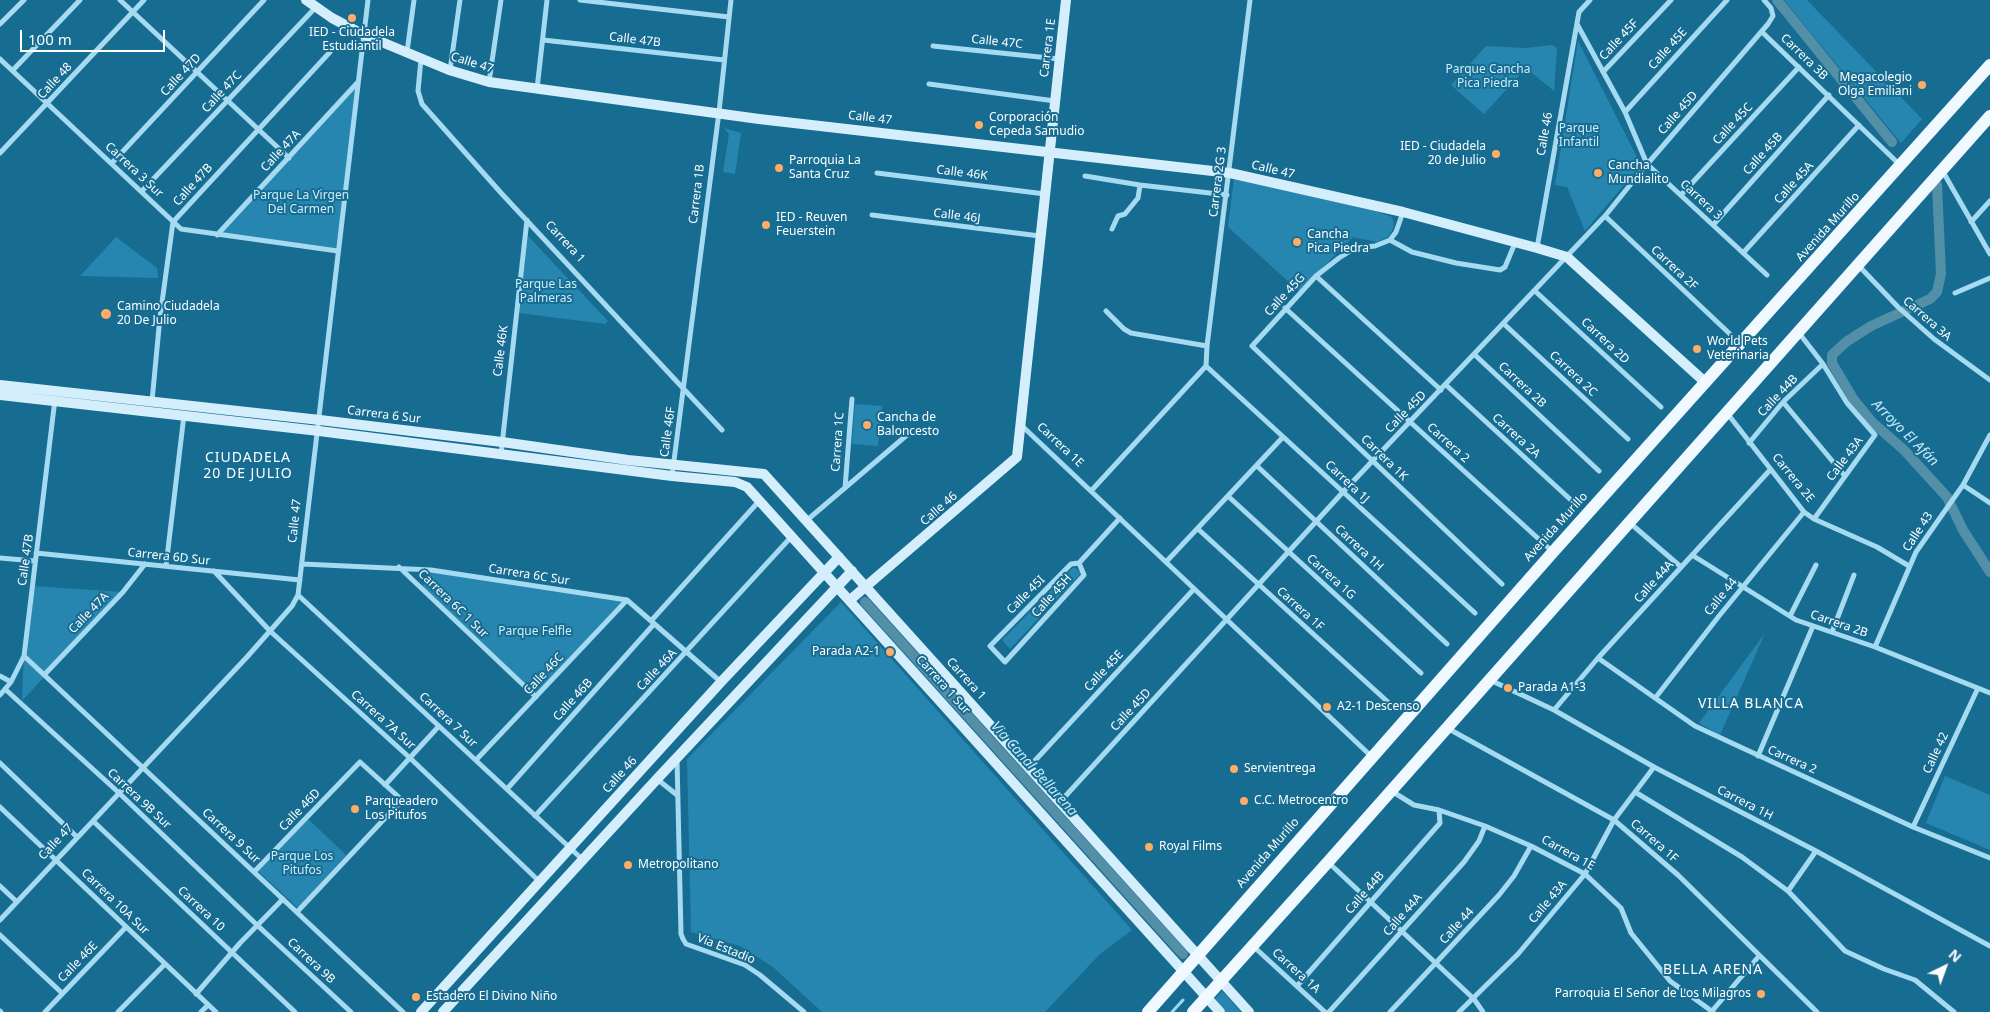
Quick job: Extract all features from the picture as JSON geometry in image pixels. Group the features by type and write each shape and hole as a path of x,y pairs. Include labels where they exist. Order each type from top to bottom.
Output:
{"main road":[{"name":"Avenida Murillo","path":"1148,1012 1552,552 1990,65"},
{"path":"1193,1012 1990,116"}],"street":[{"path":"0,24 24,0"},
{"path":"12,70 80,0"},
{"path":"120,0 289,158"},
{"name":"Calle 48","path":"1,150 48,103 144,0"},
{"name":"Calle 47D","path":"112,163 264,0"},
{"path":"306,0 332,18 365,36 368,0"},
{"path":"407,53 414,0"},
{"path":"449,70 460,0"},
{"path":"489,82 501,0"},
{"path":"536,90 547,0"},
{"path":"580,0 729,17"},
{"name":"Carrera 1B","path":"684,390 731,0"},
{"name":"Carrera 1E","path":"1066,0 1020,424 1372,756"},
{"name":"Carrera 2G 3","path":"1206,366 1230,173 1240,69 1250,0"},
{"path":"1577,24 1579,12 1590,0"},
{"name":"Calle 45F","path":"1603,72 1671,0"},
{"name":"Calle 45E","path":"1624,112 1727,0"},
{"name":"Carrera 3B","path":"1764,0 1771,8 1773,16 1762,32 1901,166"},
{"name":"Calle 47C","path":"142,191 316,7"},
{"name":"Carrera 3","path":"1577,24 1624,112 1647,164 1767,276"},
{"name":"Calle 46","path":"1537,248 1577,24"},
{"name":"Calle 45D","path":"1060,802 1343,492 1605,216 1647,164 1762,32"},
{"name":"Calle 47","path":"0,920 270,631 298,595 320,420 358,81 365,36 449,70 489,82 536,90 719,112 760,119 1230,173 1403,212 1567,257"},
{"name":"Calle 47B","path":"543,40 724,60"},
{"name":"Calle 47C","path":"933,46 1059,59"},
{"name":"Calle 47B","path":"152,401 160,317 173,222 330,52"},
{"name":"Carrera 3 Sur","path":"0,59 181,229 338,251"},
{"name":"Carrera 1","path":"421,59 418,91 422,104 722,430"},
{"name":"Calle 45C","path":"1681,195 1799,67"},
{"name":"Calle 47A","path":"217,235 358,81"},
{"path":"929,84 1054,101"},
{"name":"Calle 45B","path":"1713,225 1828,95"},
{"name":"Calle 45A","path":"1743,253 1860,126"},
{"path":"1942,170 1990,254"},
{"name":"Calle 46K","path":"877,173 1045,194"},
{"path":"1084,176 1227,196"},
{"path":"1112,229 1118,216 1125,214 1138,198 1140,185"},
{"path":"1971,222 1990,201"},
{"path":"1403,212 1396,232 1390,240 1412,252 1456,264 1500,270 1505,267 1516,242"},
{"name":"Calle 46J","path":"872,215 1040,236"},
{"name":"Carrera 2F","path":"1605,216 1730,335"},
{"name":"Calle 46K","path":"500,454 527,220"},
{"name":"Calle 45G","path":"1252,346 1316,276 1339,258 1355,248 1375,246 1390,240"},
{"path":"1567,257 1706,383"},
{"name":"Carrera 3A","path":"1858,265 1908,316 1960,360 1990,380"},
{"path":"1316,276 1441,390"},
{"path":"1955,293 1990,278"},
{"name":"Carrera 2D","path":"1535,291 1661,407"},
{"name":"Carrera 2","path":"1285,308 1552,552"},
{"path":"1106,311 1124,329 1131,333 1207,346"},
{"name":"Carrera 2C","path":"1504,324 1628,439"},
{"path":"1798,332 1823,364"},
{"name":"Carrera 1K","path":"1252,346 1502,584"},
{"name":"Carrera 2B","path":"1475,355 1599,471"},
{"name":"Calle 44B","path":"1749,442 1783,402 1823,364"},
{"name":"Calle 43A","path":"1814,519 1844,475 1875,435 1847,403 1823,364"},
{"path":"1091,491 1206,366"},
{"name":"Carrera 1J","path":"1206,366 1475,613"},
{"name":"Carrera 6 Sur","path":"0,385 55,395 184,410 318,431 500,454 673,471 764,474"},
{"name":"Carrera 2A","path":"1446,385 1572,501"},
{"name":"Calle 46F","path":"673,471 684,390"},
{"name":"Carrera 6 Sur","path":"0,395 55,395 152,401 184,410 320,420 502,442 735,482 747,487"},
{"name":"Calle 47B","path":"0,695 11,682 24,656 55,395"},
{"name":"Carrera 1C","path":"845,488 852,398"},
{"path":"1783,402 1844,475"},
{"path":"166,566 184,410"},
{"name":"Carrera 2E","path":"1726,413 1804,512 1814,519 1877,547 1909,566"},
{"name":"Calle 46","path":"850,600 1017,457 1020,424"},
{"path":"806,520 908,435"},
{"name":"Calle 43","path":"1875,647 1909,566 1923,539 1963,485 1990,435"},
{"path":"1166,562 1283,437"},
{"name":"Carrera 1H","path":"1257,466 1447,644"},
{"name":"Calle 44A","path":"1554,710 1598,658 1770,470"},
{"name":"Carrera 1","path":"764,474 1249,1012"},
{"path":"1963,485 1990,503"},
{"name":"Carrera 1 Sur","path":"747,487 1220,1012"},
{"name":"Carrera 1G","path":"1228,497 1421,672"},
{"name":"Calle 46B","path":"507,789 760,500"},
{"name":"Calle 44","path":"1656,697 1742,587 1804,512"},
{"name":"Calle 45H","path":"1005,662 1084,575 1080,563 1120,518"},
{"path":"1630,522 1681,567"},
{"name":"Carrera 1F","path":"1198,529 1389,702"},
{"name":"Calle 46A","path":"535,816 792,536"},
{"name":"Carrera 6D Sur","path":"36,553 300,580"},
{"name":"Carrera 2B","path":"1692,556 1790,616 1813,626 1875,647 1990,693"},
{"name":"Calle 46","path":"421,1012 721,682 840,557"},
{"path":"0,558 35,561"},
{"name":"Calle 45I","path":"1005,662 990,646 1071,564 1080,563"},
{"name":"Calle 47A","path":"45,674 123,592 145,564"},
{"name":"Carrera 6C Sur","path":"303,564 431,570 627,600"},
{"path":"1790,616 1816,565"},
{"name":"Carrera 6C 1 Sur","path":"399,567 536,697"},
{"name":"Carrera 7A Sur","path":"214,571 270,631 410,758 540,882"},
{"path":"443,1012 657,779 852,571"},
{"path":"1832,632 1854,575"},
{"name":"Calle 45E","path":"1029,768 1194,588"},
{"name":"Carrera 7 Sur","path":"298,595 583,860"},
{"path":"627,600 721,682"},
{"name":"Calle 46C","path":"476,760 627,600"},
{"path":"1758,756 1813,626"},
{"name":"Carrera 9 Sur","path":"24,656 403,1012"},
{"name":"Carrera 2","path":"1598,658 1695,726 1913,827 1990,858"},
{"path":"0,676 11,682"},
{"name":"Carrera 1H","path":"1489,680 1554,710 1654,767 1816,851 1990,946"},
{"name":"Calle 42","path":"1913,827 1978,688"},
{"name":"Carrera 9B Sur","path":"5,689 118,792 257,925"},
{"path":"297,912 402,800 385,785 439,726"},
{"name":"Carrera 1F","path":"1447,728 1614,820 1678,875 1817,1012"},
{"name":"Vía Estadio","path":"677,758 681,934 683,939 686,944 745,965 760,975 804,1012"},
{"name":"Calle 46D","path":"254,872 360,762 385,785"},
{"path":"0,763 77,836"},
{"name":"Calle 43A","path":"1459,1012 1518,954 1585,874 1614,820 1654,767"},
{"path":"657,779 677,795"},
{"name":"Carrera 1E","path":"1391,791 1414,805 1439,810 1485,826 1531,846 1585,874 1621,908 1631,933 1670,981 1713,1012"},
{"path":"1635,792 1742,857 1788,891 1845,951 1884,969 1915,980 1954,1012"},
{"name":"Carrera 10A Sur","path":"0,807 216,1012"},
{"name":"Calle 44B","path":"1297,986 1440,822 1439,810"},
{"name":"Carrera 10","path":"93,821 294,1012"},
{"name":"Calle 44A","path":"1327,1012 1464,862 1479,841 1485,826"},
{"name":"Calle 44","path":"1390,1012 1436,964 1514,876 1531,846"},
{"path":"1788,891 1816,851"},
{"path":"1328,862 1474,999 1484,1012"},
{"path":"0,886 17,902"},
{"path":"196,994 257,925 284,899"},
{"name":"Carrera 9B","path":"257,925 351,1012"},
{"name":"Calle 46E","path":"45,1012 126,927"},
{"path":"0,935 62,993"},
{"name":"Carrera 1A","path":"1252,945 1327,1012"},
{"path":"1713,1012 1759,956"},
{"path":"118,1012 165,964"},
{"path":"201,1012 208,1005"}],"green space":[{"path":"1784,0 1807,0 1922,119 1901,143"},
{"name":"Parque Infantil","path":"1578,41 1641,165 1585,231 1567,187 1555,185"},
{"name":"Parque Cancha Pica Piedra","path":"1552,45 1557,48 1554,91 1526,68 1484,114 1451,85 1486,46 1526,48"},
{"name":"Parque La Virgen Del Carmen","path":"358,82 336,248 219,233"},
{"path":"724,128 741,133 735,174 723,172 729,134"},
{"path":"1234,178 1375,211 1392,217 1393,229 1388,237 1377,242 1353,237 1299,291 1228,227"},
{"name":"Parque Las Palmeras","path":"528,236 608,321 605,324 519,313"},
{"path":"116,237 157,268 158,278 80,276"},
{"name":"Cancha de Baloncesto","path":"855,404 882,406 878,446 852,444"},
{"path":"1074,567 1081,573 1010,649 1002,640"},
{"name":"Parque Felfle","path":"431,572 624,601 537,695 422,587"},
{"path":"32,586 122,592 22,701 23,671"},
{"path":"841,602 1132,930 1100,954 1045,1012 822,1012 773,967 740,946 691,932 687,759"},
{"path":"1765,633 1720,735 1699,723"},
{"path":"1945,776 1990,795 1990,850 1926,823"},
{"name":"Parque Los Pitufos","path":"308,819 346,855 298,908 258,871"},
{"path":"1222,991 1241,1012 1226,1012 1215,999"}],"waterway":[{"path":"1777,0 1892,142"},
{"name":"Arroyo El Afán","path":"1937,185 1941,274 1937,292 1930,299 1871,326 1846,342 1832,355 1832,363 1854,400 1872,422 1904,450 1947,497 1963,530 1990,572"},
{"name":"Via Canal Bellarena","path":"865,602 1183,954"},
{"path":"1172,1012 1183,1000"}],"place":[{"name":"IED - Ciudadela Estudiantil","path":"352,18"},
{"name":"Megacolegio Olga Emiliani","path":"1922,85"},
{"name":"Corporación Cepeda Samudio","path":"979,125"},
{"name":"IED - Ciudadela 20 de Julio","path":"1496,154"},
{"name":"Parroquia La Santa Cruz","path":"779,168"},
{"name":"Cancha Mundialito","path":"1598,173"},
{"name":"IED - Reuven Feuerstein","path":"766,225"},
{"name":"Cancha Pica Piedra","path":"1297,242"},
{"name":"Camino Ciudadela 20 De Julio","path":"106,314"},
{"name":"World Pets Veterinaria","path":"1697,349"},
{"name":"Cancha de Baloncesto","path":"867,425"},
{"name":"Parada A2-1","path":"890,652"},
{"name":"Parada A1-3","path":"1508,688"},
{"name":"A2-1 Descenso","path":"1327,707"},
{"name":"Servientrega","path":"1234,769"},
{"name":"C.C. Metrocentro","path":"1244,801"},
{"name":"Parqueadero Los Pitufos","path":"355,809"},
{"name":"Royal Films","path":"1149,847"},
{"name":"Metropolitano","path":"628,865"},
{"name":"Parroquia El Señor de Los Milagros","path":"1761,994"},
{"name":"Estadero El Divino Niño","path":"416,997"}],"district":[{"name":"CIUDADELA 20 DE JULIO","path":"248,466"},
{"name":"VILLA BLANCA","path":"1751,704"},
{"name":"BELLA ARENA","path":"1713,970"}]}
